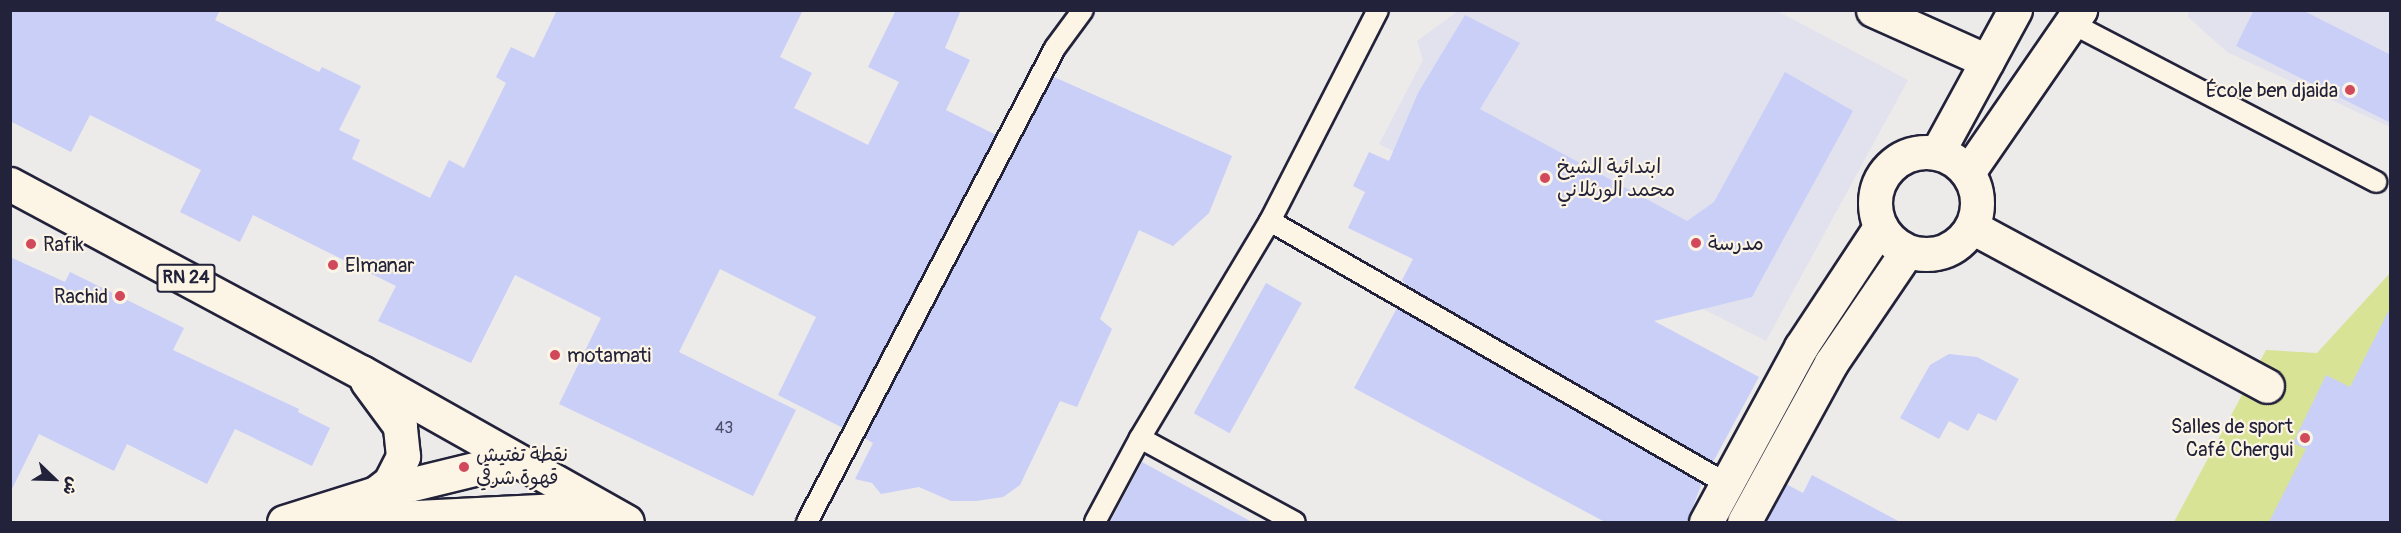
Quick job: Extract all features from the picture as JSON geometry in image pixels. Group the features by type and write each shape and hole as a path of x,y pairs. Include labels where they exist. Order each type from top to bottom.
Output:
{"main road":[{"path":"1873,10 1987,61"},
{"path":"1937,153 2015,10"},
{"path":"1969,171 2076,17"},
{"path":"1937,153 1969,171 1977,196 1972,227 1951,249 1922,255 1907,251 1892,242 1880,227 1875,194 1881,179 1905,156 1937,153"},
{"name":"RN 24","path":"10,184 361,372 512,460 614,515"},
{"path":"1706,522 1801,348 1880,227"},
{"path":"1972,227 2266,386"},
{"path":"1744,522 1831,363 1907,251"},
{"path":"361,372 400,426 403,456 390,482 376,493"},
{"path":"284,522 376,493 512,460"},
{"path":"314,522 614,515"}],"lane":[{"path":"807,522 1055,48 1083,10"},
{"path":"1095,522 1140,438 1270,221 1378,10"},
{"path":"2076,17 2376,182"},
{"path":"1270,221 1727,484"},
{"path":"1140,438 1294,522"}],"shaded area":[{"name":"École ben djaida","path":"2189,10 2390,11 2390,127 2227,52 2188,17"},
{"name":"مدرسة","path":"1458,11 1777,11 1908,80 1766,341 1379,144 1423,60 1417,41"}],"green space":[{"name":"Salles de sport Café Chergui","path":"2390,273 2390,522 2174,522 2266,350 2317,353"}],"building":[{"path":"10,10 220,10 215,20 319,72 322,67 361,86 339,130 360,140 352,159 430,198 449,160 464,168 506,83 496,77 511,47 534,58 557,10 803,10 780,57 812,73 794,108 868,145 899,82 868,67 896,10 961,10 945,48 970,60 946,110 996,135 843,428 778,395 816,317 720,269 679,352 796,410 753,496 559,404 601,318 515,275 471,363 378,321 396,286 253,215 240,242 180,212 201,170 90,115 71,152 10,121"},
{"name":"École ben djaida","path":"2254,10 2302,10 2391,55 2391,123 2236,46"},
{"path":"1465,15 1520,43 1480,109 1687,221 1714,202 1785,72 1853,111 1752,297 1654,321 1759,377 1713,462 1408,286 1402,280 1413,259 1348,228 1365,192 1353,186 1369,152 1389,161 1418,93"},
{"path":"1054,77 1232,156 1209,213 1173,246 1139,230 1100,319 1112,329 1077,407 1060,401 1020,485 1003,497 976,501 951,501 919,487 881,494 872,483 855,479 873,443 864,438"},
{"path":"10,257 65,282 70,272 184,328 173,350 299,409 298,412 330,428 312,466 235,429 207,484 127,444 114,471 39,434 10,493"},
{"path":"1266,283 1302,303 1230,433 1194,413"},
{"path":"2391,306 2391,522 2269,522 2306,449 2293,443 2326,375 2350,387"},
{"path":"1397,308 1702,483 1687,522 1605,522 1354,388"},
{"path":"1949,354 1977,357 2019,379 1996,421 1978,413 1968,431 1949,421 1939,439 1900,418 1930,365"},
{"path":"1142,462 1252,522 1110,522"},
{"path":"1812,475 1900,522 1765,522 1786,484 1803,493"}],"place":[{"name":"École ben djaida","path":"2350,90"},
{"name":"ابتدائية الشيخ محمد الورثلاني","path":"1545,178"},
{"name":"مدرسة","path":"1696,243"},
{"name":"Rafik","path":"31,244"},
{"name":"Elmanar","path":"333,265"},
{"name":"Rachid","path":"120,296"},
{"name":"motamati","path":"555,355"},
{"name":"Salles de sport Café Chergui","path":"2305,438"},
{"name":"نقطة تفتيش قهوة شرقي","path":"464,467"}]}
